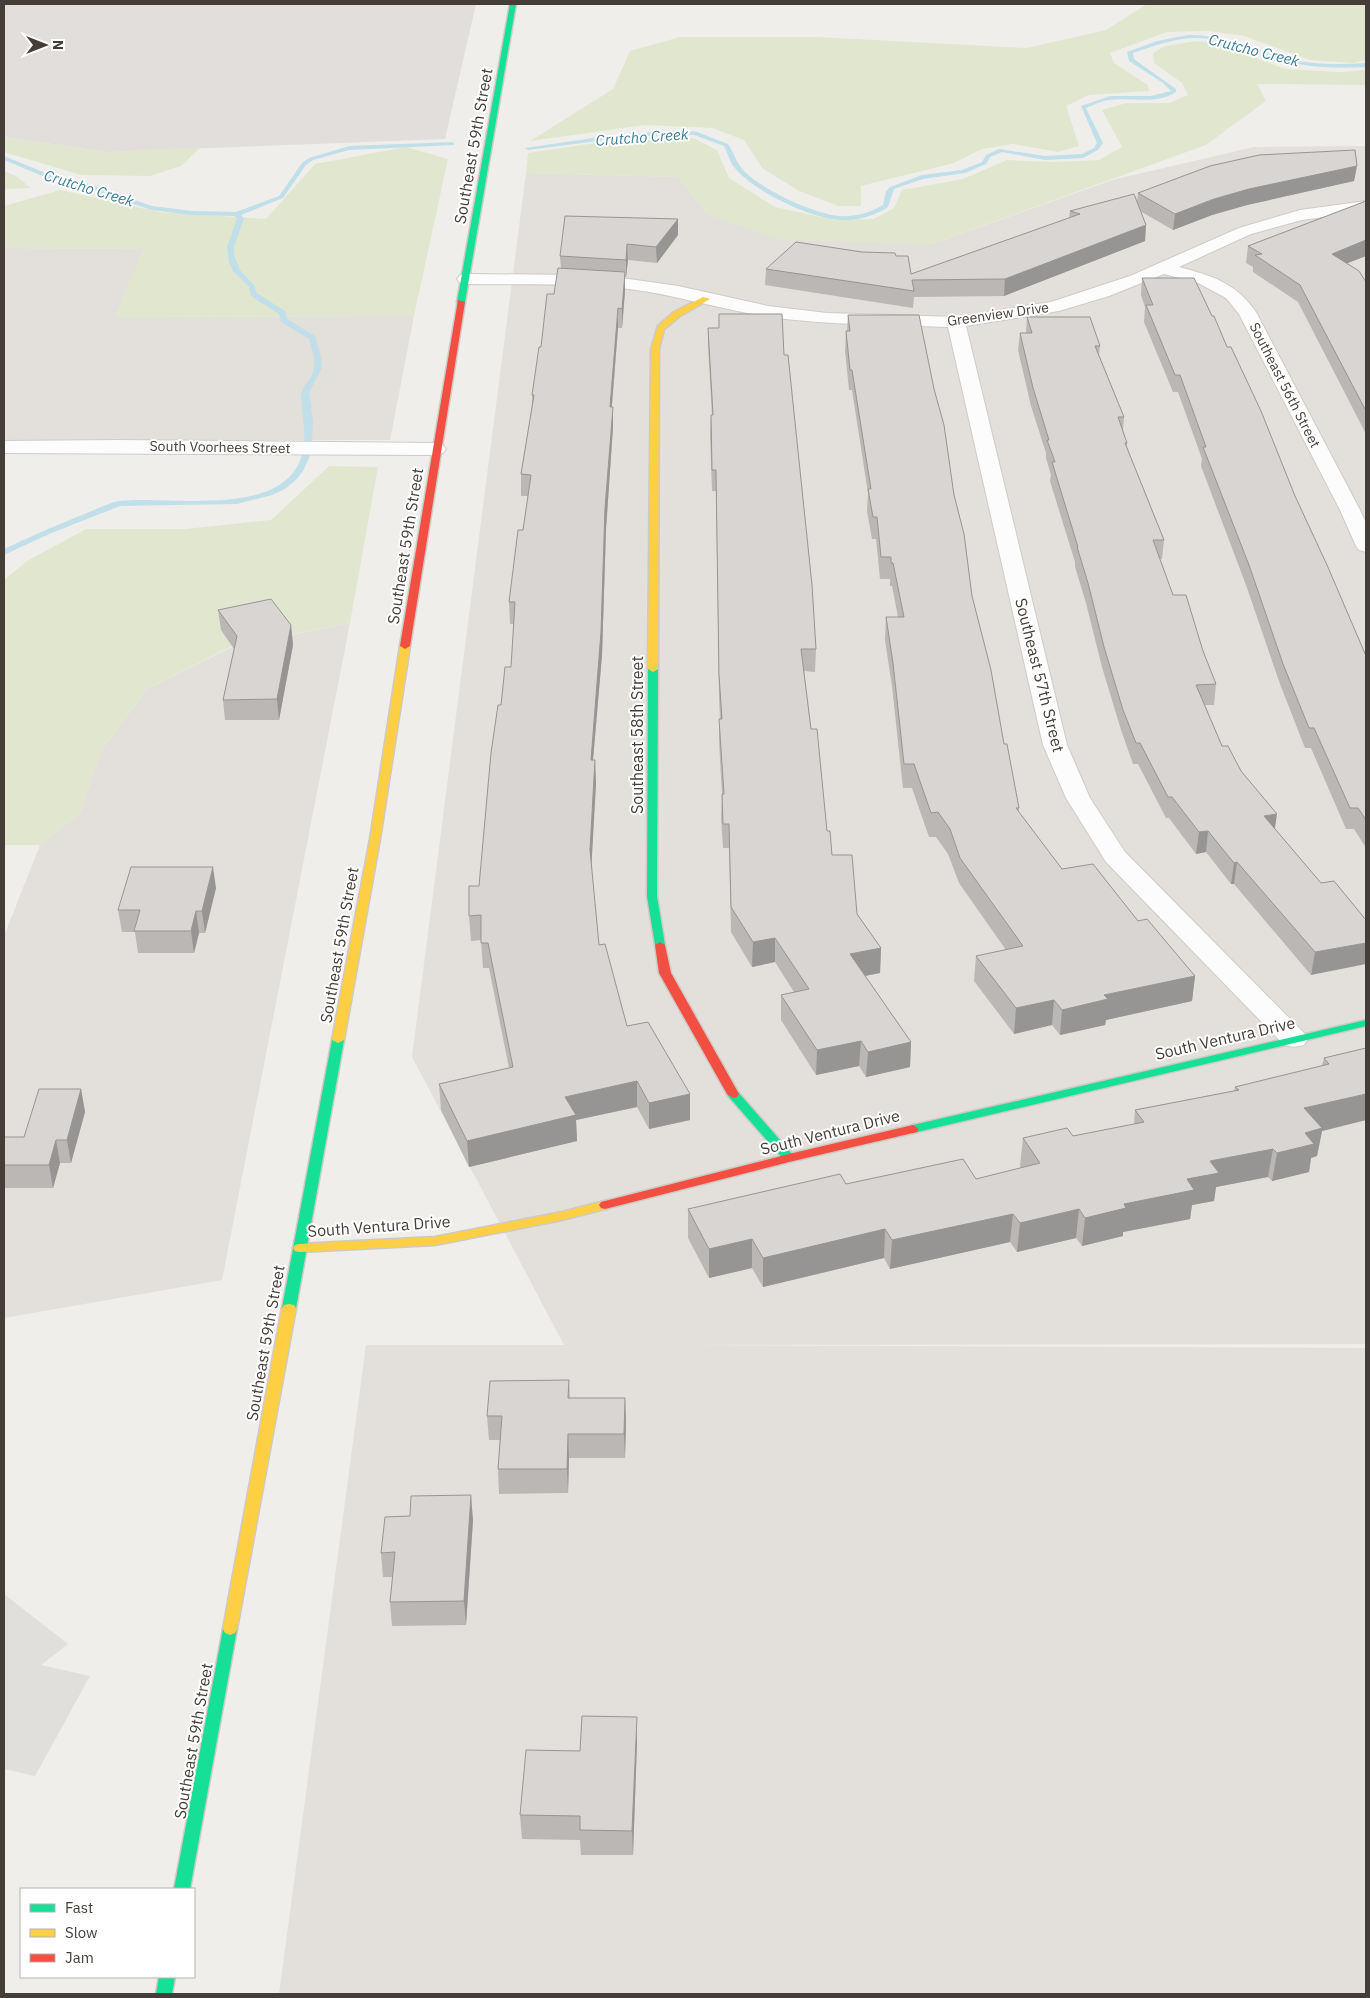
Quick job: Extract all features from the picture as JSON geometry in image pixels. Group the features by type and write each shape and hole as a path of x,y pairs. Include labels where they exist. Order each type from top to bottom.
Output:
{"main road":[{"name":"Southeast 59th Street","path":"182,1888 375,839 436,449 513,4"},
{"name":"Southeast 58th Street","path":"706,299 677,314 661,328 655,349 652,896 665,972 733,1094 789,1158"},
{"name":"South Ventura Drive","path":"299,1248 435,1241 562,1216 789,1158 1366,1023"},
{"path":"164,1994 167,1978"}],"street":[{"name":"Greenview Drive","path":"466,279 580,280 619,283 678,291 706,299 768,311 827,318 956,322 1052,307 1103,292 1163,268 1208,245 1245,231 1300,215 1366,206"},
{"name":"Southeast 56th Street","path":"1163,268 1204,279 1232,294 1247,312 1358,510 1366,546"},
{"name":"Southeast 57th Street","path":"956,322 1055,745 1078,798 1115,856 1294,1039"},
{"name":"South Voorhees Street","path":"4,447 118,446 436,449"}],"shaded area":[{"path":"4,4 476,4 445,139 107,152 4,137"},
{"path":"1366,146 1366,1344 674,1345 1366,1348 1366,1994 279,1994 366,1345 564,1345 412,1057 526,173 678,177 708,215 932,244 1112,180 1254,147"},
{"path":"4,248 144,249 115,317 414,316 390,440 4,440"},
{"path":"350,623 222,1280 4,1318 4,936 40,845 80,813 102,749 147,689 232,647"},
{"path":"4,1594 68,1644 41,1665 90,1676 35,1776 4,1769"}],"green space":[{"path":"1147,4 1366,4 1366,60 1353,63 1310,60 1244,36 1208,31 1167,32 1110,53 1114,63 1148,85 1149,91 1089,95 1066,106 1079,146 1058,152 1013,144 982,149 954,163 861,186 861,206 838,206 799,191 762,168 744,140 712,128 645,125 530,141 613,89 630,51 680,37 817,37 1027,48 1106,30"},
{"path":"1197,41 1217,43 1285,69 1341,72 1366,70 1366,85 1257,84 1266,101 1206,145 932,244 781,240 708,215 677,177 526,173 528,153 616,140 693,138 717,150 729,178 775,207 835,220 874,219 894,208 902,190 963,179 1007,160 1054,162 1099,160 1122,147 1102,110 1126,103 1169,103 1188,95 1182,83 1154,63 1153,53 1165,46"},
{"path":"4,137 107,152 201,147 181,166 150,176 81,175 4,152"},
{"path":"406,147 448,159 414,316 115,317 143,249 4,248 4,206 60,190 159,212 266,219 315,164"},
{"path":"4,171 16,176 31,188 4,189"},
{"path":"329,466 378,467 350,623 232,646 147,689 102,749 80,813 40,845 4,845 4,580 27,561 86,529 185,529 271,520"}],"building":[{"path":"1355,150 1357,166 1249,189 1214,199 1175,214 1138,193 1210,166 1259,155"},
{"path":"1134,194 1146,225 1005,279 912,280 914,291 766,269 796,242 862,252 895,253 896,256 908,256 911,274 1080,214 1070,211"},
{"path":"1366,201 1366,240 1332,254 1359,271 1366,282 1366,411 1300,285 1255,255 1262,254 1248,246"},
{"path":"565,216 678,219 656,247 627,244 626,260 560,256"},
{"path":"558,268 625,272 622,309 618,308 610,407 613,407 605,508 601,632 591,760 595,760 590,850 599,945 605,944 627,1026 648,1022 690,1094 649,1103 637,1081 565,1097 576,1115 467,1141 439,1084 513,1067 488,943 481,943 481,915 469,916 469,886 479,886 491,753 498,705 501,705 505,667 511,667 515,602 509,602 518,530 523,530 531,475 521,474 534,395 532,395 539,347 541,347 547,294 554,294"},
{"path":"1142,278 1194,278 1212,316 1214,316 1227,347 1231,347 1261,411 1295,496 1366,656 1366,820 1358,808 1350,808 1314,728 1309,728 1283,664 1249,565 1203,447 1206,447 1180,375 1175,375 1146,305 1153,305"},
{"path":"719,314 782,314 784,355 788,355 812,585 816,649 801,649 811,729 817,729 827,831 830,831 832,855 852,855 857,914 881,948 850,954 911,1042 868,1052 861,1041 817,1050 781,995 809,989 775,938 753,942 731,907 729,824 723,824 722,794 724,794 719,719 722,719 719,675 716,470 712,470 711,415 713,415 708,328 719,328"},
{"path":"848,315 919,315 934,389 944,425 954,495 964,534 972,596 991,670 1004,744 1007,744 1019,808 1016,808 1062,869 1093,864 1138,921 1147,919 1195,976 1104,995 1108,999 1062,1010 1054,1000 1016,1008 976,956 1023,946 960,858 950,829 938,812 931,813 914,764 904,764 886,617 904,617 893,563 891,563 891,557 881,557 877,517 873,517 868,489 871,489 852,370 850,370 846,331 850,331"},
{"path":"1027,317 1090,317 1100,346 1095,346 1124,417 1118,417 1127,443 1125,443 1164,540 1153,540 1173,595 1186,595 1203,651 1216,684 1196,685 1222,746 1228,746 1241,771 1277,814 1264,816 1321,883 1334,881 1366,920 1366,943 1315,952 1237,862 1234,863 1208,831 1199,832 1172,797 1168,797 1140,743 1136,743 1123,710 1104,647 1078,547 1052,462 1055,462 1047,440 1049,440 1033,388 1020,333 1032,333"},
{"path":"271,599 291,625 277,699 223,700 237,636 218,610"},
{"path":"131,867 213,867 202,911 196,911 191,931 134,931 140,910 118,910"},
{"path":"1366,1048 1366,1094 1304,1108 1322,1128 1305,1133 1314,1144 1277,1153 1273,1149 1210,1161 1219,1173 1187,1179 1194,1190 1124,1204 1126,1208 1085,1218 1079,1209 1020,1223 1013,1214 892,1240 885,1229 763,1258 752,1239 709,1249 688,1209 840,1174 846,1184 963,1159 976,1179 1040,1163 1023,1138 1067,1128 1073,1136 1144,1122 1135,1110 1239,1090 1235,1087 1329,1064 1324,1058"},
{"path":"39,1089 81,1089 67,1140 56,1140 49,1165 4,1165 4,1137 24,1137"},
{"path":"569,1380 568,1398 625,1398 624,1434 568,1434 567,1469 498,1469 502,1416 487,1416 490,1381"},
{"path":"471,1495 464,1601 390,1602 395,1552 381,1553 385,1517 410,1516 411,1496"},
{"path":"582,1716 637,1717 632,1831 580,1830 580,1816 520,1815 526,1750 580,1751"}],"waterway":[{"name":"Crutcho Creek","path":"528,148 613,137 695,133 726,145 734,164 743,174 768,190 799,206 827,216 851,218 869,214 886,206 889,191 892,188 922,177 963,172 984,163 988,156 1001,150 1045,158 1083,156 1096,149 1100,143 1083,107 1110,98 1151,98 1173,92 1174,90 1165,82 1131,60 1130,52 1159,42 1188,36 1209,37 1225,40 1263,54 1294,62 1330,66 1366,65"},
{"name":"Crutcho Creek","path":"236,214 281,197 304,164 311,159 349,148 452,144"},
{"name":"Crutcho Creek","path":"4,158 59,181 84,184 151,208 193,213 236,214"},
{"path":"4,552 46,532 119,504 237,502 254,498 282,487 300,469 308,441 309,419 305,396 317,372 316,353 312,338 284,320 282,313 254,294 252,286 237,271 231,255 233,238 241,218 236,214"}],"traffic: fast":[{"path":"461,302 513,4"},
{"path":"653,669 652,896 660,945"},
{"path":"913,1129 1366,1023"},
{"path":"289,1308 338,1040"},
{"path":"733,1094 789,1158"},
{"path":"182,1888 230,1629"},
{"path":"164,1994 167,1978"}],"traffic: slow":[{"path":"653,669 655,349 661,328 677,314 706,299"},
{"path":"338,1040 375,839 405,646"},
{"path":"299,1248 435,1241 562,1216 605,1205"},
{"path":"230,1629 289,1308"}],"traffic: jam":[{"path":"405,646 461,302"},
{"path":"660,945 665,973 733,1094"},
{"path":"605,1205 789,1158 913,1129"}]}
